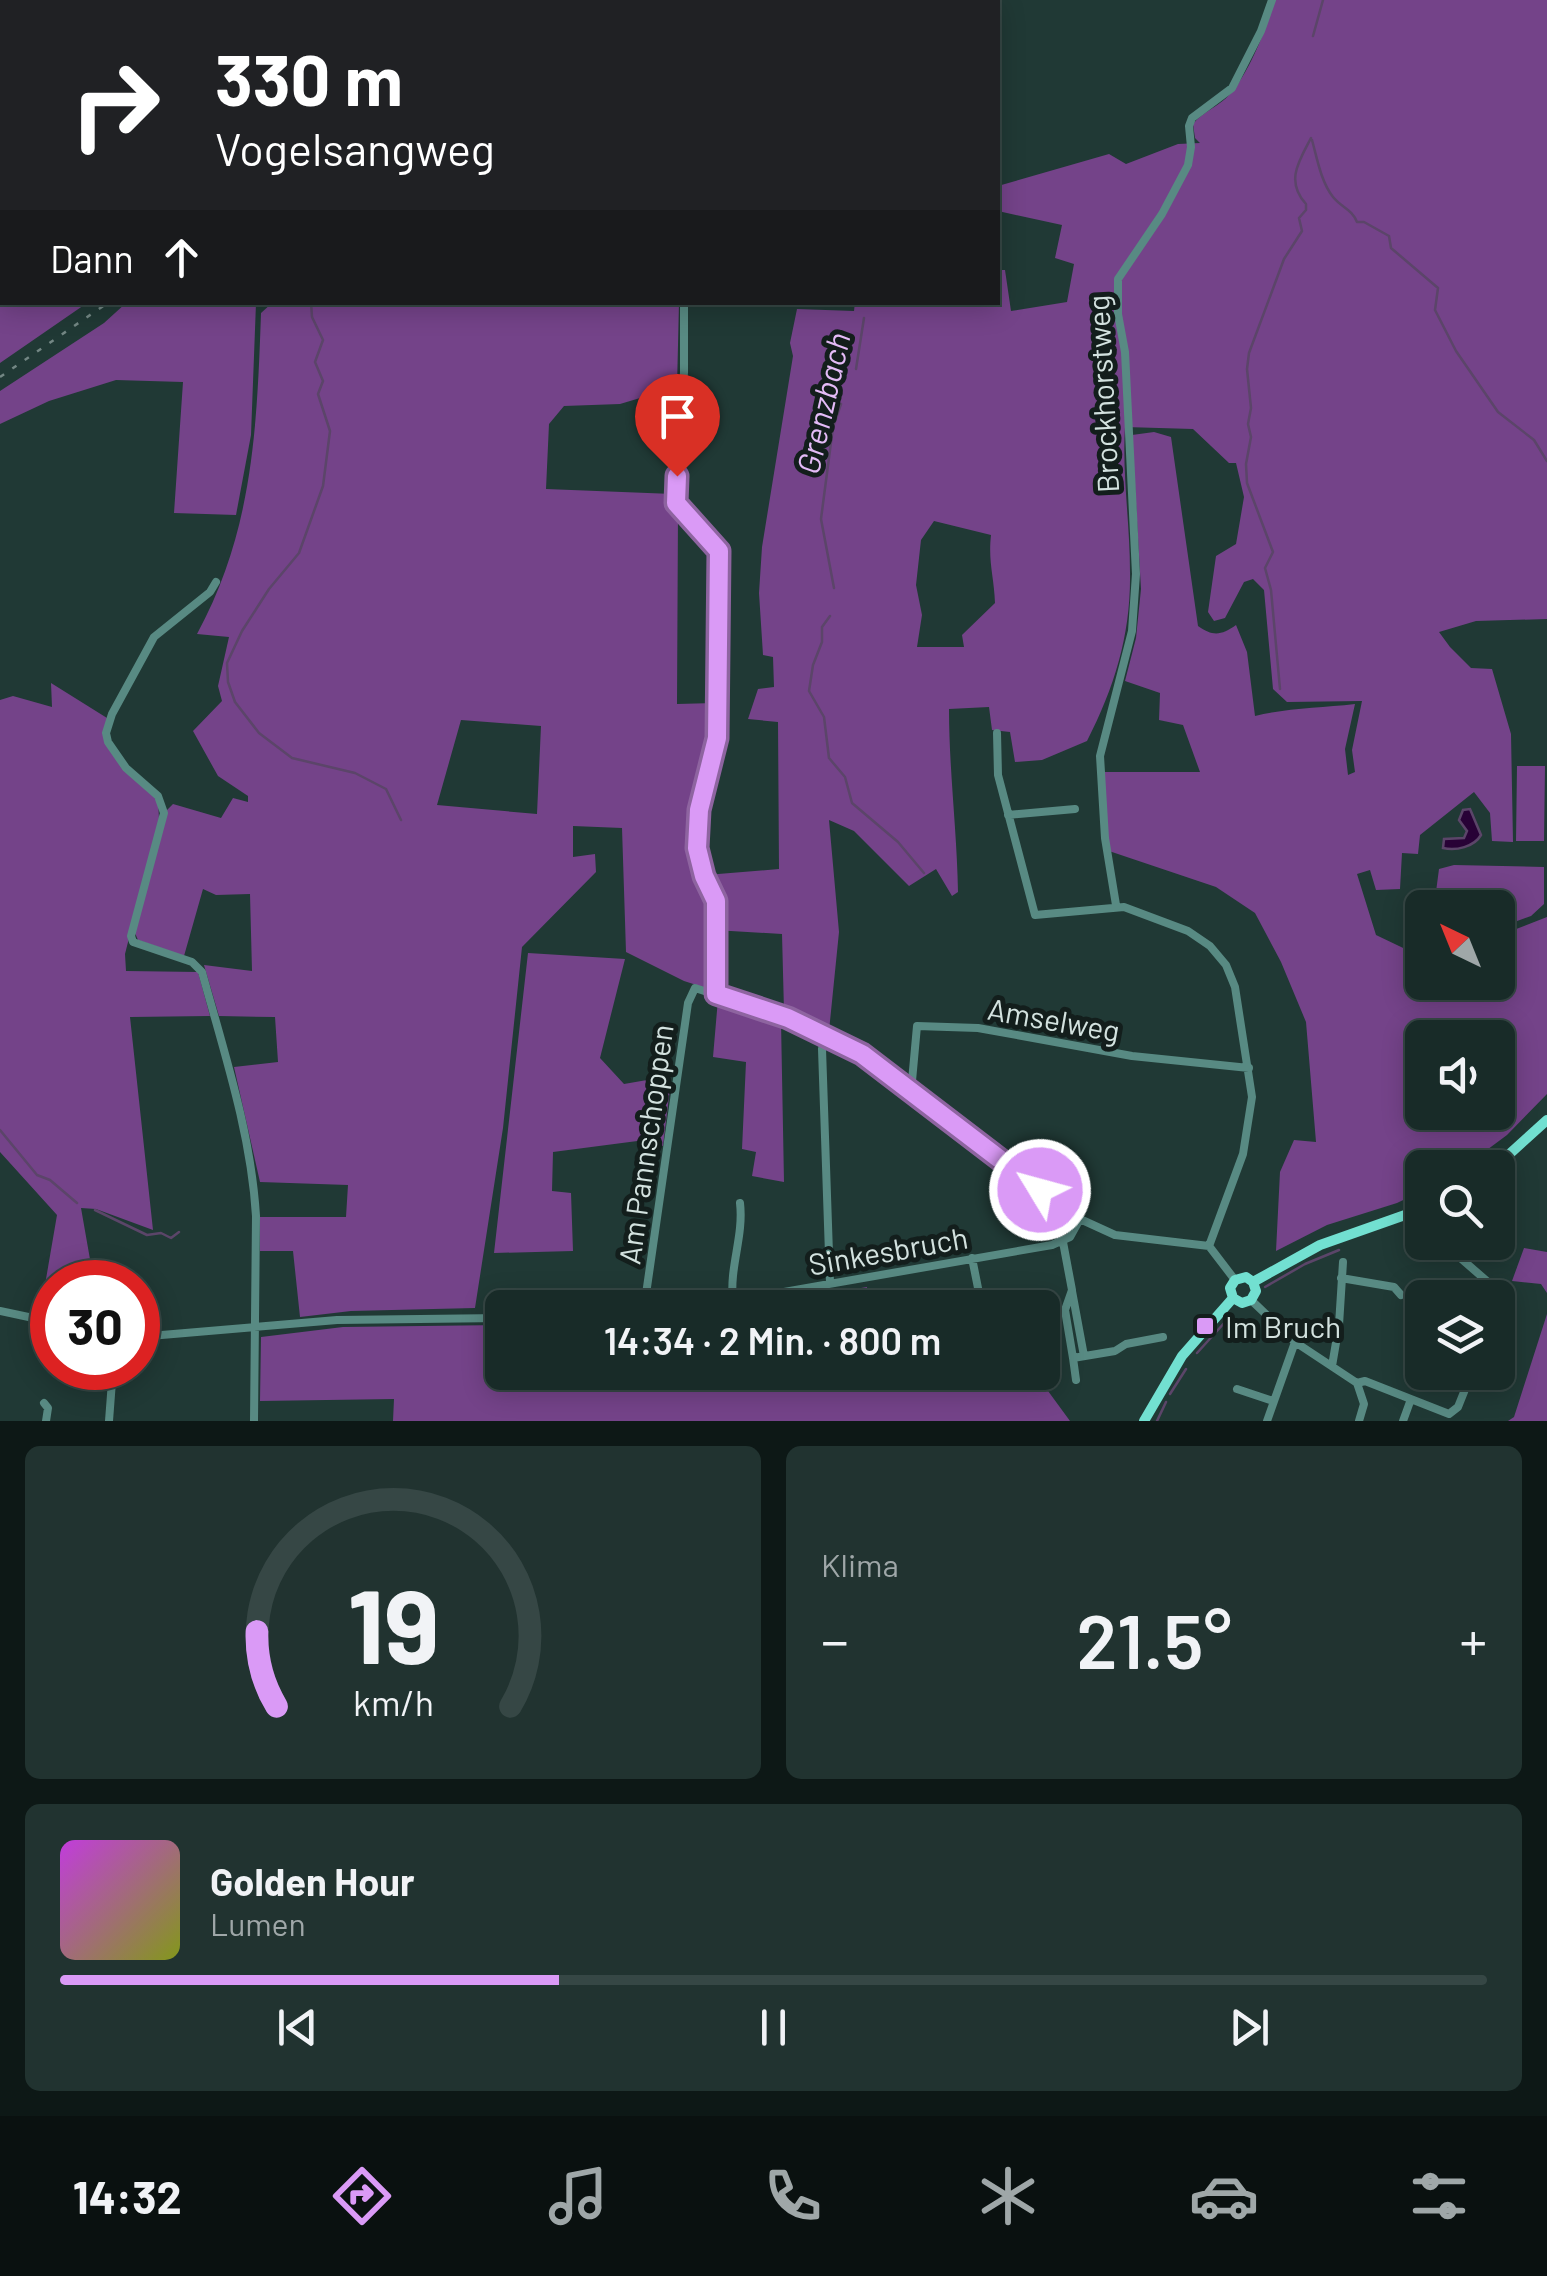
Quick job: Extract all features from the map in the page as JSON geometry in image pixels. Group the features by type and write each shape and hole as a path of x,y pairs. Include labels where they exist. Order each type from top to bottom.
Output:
{"main road":[{"path":"1514,1150 1547,1120"},
{"path":"1253,1282 1320,1245 1405,1215"},
{"path":"1246,1277 1253,1282 1256,1291 1251,1300 1242,1303 1233,1298 1230,1288 1235,1280 1246,1277"},
{"path":"1144,1421 1182,1356 1233,1298"}],"street":[{"name":"Brockhorstweg","path":"1116,905 1105,838 1101,745 1132,631 1136,574 1118,279 1148,238 1188,165 1192,118 1232,88 1272,0"},
{"path":"684,305 676,503 719,551 717,738 699,810 697,848 716,901 716,994 788,1018 862,1054 1092,1226 1115,1235 1209,1246 1235,1280"},
{"path":"216,582 210,592 154,637 112,714 106,733 126,768 158,796 164,812 131,936 133,942 192,962 202,972 239,1109 254,1183 254,1421"},
{"path":"997,733 998,775 1035,915 1116,905 1188,930 1210,946 1226,966 1235,987 1249,1068 1250,1124 1209,1246"},
{"path":"1008,815 1074,809"},
{"name":"Am Pannschoppen","path":"647,1290 688,1003 695,988 716,994"},
{"name":"Amselweg","path":"911,1092 917,1026 978,1028 1132,1056 1249,1068"},
{"path":"826,1036 822,1049 830,1283"},
{"path":"732,1290 740,1204"},
{"path":"1080,1219 1063,1242 1084,1356"},
{"name":"Sinkesbruch","path":"790,1290 1063,1242"},
{"path":"972,1258 978,1290"},
{"path":"1463,1260 1486,1280"},
{"path":"1332,1366 1340,1325 1343,1262"},
{"path":"1341,1278 1394,1287 1402,1295"},
{"path":"1072,1290 1065,1310 1076,1380"},
{"path":"1251,1300 1295,1342 1358,1383 1364,1404 1358,1421"},
{"path":"0,1310 30,1317"},
{"path":"160,1336 336,1320 485,1318"},
{"path":"1073,1358 1115,1351 1126,1344 1163,1336"},
{"path":"1267,1421 1295,1342"},
{"path":"1358,1383 1365,1381 1448,1417 1458,1408 1465,1390"},
{"path":"109,1421 111,1390"},
{"path":"1237,1390 1273,1400"},
{"path":"1404,1421 1410,1399"},
{"path":"44,1403 48,1408 46,1421"}],"shaded area":[{"path":"1274,0 1547,0 1547,619 1476,621 1439,632 1471,668 1492,669 1511,734 1513,842 1492,841 1490,813 1474,792 1420,835 1418,854 1402,853 1400,889 1376,890 1370,870 1357,874 1376,935 1405,949 1405,1000 1515,1000 1515,929 1547,917 1547,1094 1515,1127 1515,1020 1405,1020 1405,1130 1512,1130 1487,1150 1405,1150 1405,1199 1327,1225 1276,1251 1280,1172 1294,1140 1316,1142 1306,1022 1281,962 1255,913 1216,887 1109,851 1103,772 1200,772 1183,725 1159,720 1160,693 1125,681 1136,638 1141,589 1132,435 1154,432 1171,437 1198,626 1217,633 1236,625 1247,652 1255,716 1355,704 1345,749 1348,775 1355,772 1352,750 1362,701 1287,702 1273,689 1264,590 1253,579 1244,582 1225,618 1214,621 1208,612 1216,556 1236,544 1244,497 1236,463 1229,463 1193,429 1125,427 1130,595 1124,638 1106,700 1087,741 1042,760 1015,762 1010,732 992,730 989,707 949,709 958,892 952,896 936,869 909,886 854,831 829,820 839,932 829,1031 784,1011 782,934 714,930 715,991 684,981 626,952 622,828 573,826 573,857 595,854 596,872 522,947 503,1128 475,1308 351,1311 300,1317 293,1251 260,1251 260,1217 346,1217 348,1185 260,1182 234,1067 278,1062 275,1017 219,1016 204,965 252,971 250,894 216,895 203,889 184,956 138,940 135,933 166,811 173,804 221,818 233,798 248,802 248,796 218,776 193,731 222,701 218,686 229,637 197,634 216,595 241,517 254,438 261,313 270,305 679,305 677,387 620,404 564,406 549,424 546,489 673,494 678,511 677,704 715,703 715,738 694,849 706,875 779,869 778,722 748,719 758,689 774,687 773,657 763,655 759,593 762,547 797,309 854,311 855,305 1000,305 1000,270 1005,270 1011,311 1067,302 1074,264 1055,258 1062,225 1000,211 1000,185 1109,154 1126,164 1178,144 1200,143 1193,124 1226,98 1244,75","holes":["934,521 991,535 995,603 962,635 964,647 917,647 922,615 916,585 921,540","461,720 541,726 537,814 437,805"]},
{"path":"0,305 84,305 0,363"},
{"path":"124,305 256,305 251,435 236,515 174,513 183,382 116,380 49,401 0,424 0,391 104,323"},
{"path":"51,683 107,718 110,743 121,764 158,798 159,819 125,954 126,971 198,972 210,1016 130,1017 153,1230 96,1209 81,1208 90,1260 49,1260 57,1215 0,1152 0,700 13,696 52,707"},
{"path":"1517,766 1545,766 1544,841 1516,841"},
{"path":"1470,809 1481,835 1464,847 1443,848 1444,839 1464,838 1467,831 1459,820 1463,810"},
{"path":"1454,865 1544,867 1544,904 1531,916 1515,922 1515,890 1436,890 1439,869"},
{"path":"528,953 625,959 600,1058 624,1084 647,1080 670,1088 663,1146 645,1140 553,1152 552,1191 571,1193 573,1251 494,1253"},
{"path":"718,999 781,1021 784,1182 752,1176 756,1152 742,1149 746,1062 713,1057"},
{"path":"1524,1248 1547,1252 1547,1293 1541,1284 1512,1280"},
{"path":"1547,1314 1547,1421 1508,1421 1514,1417"},
{"path":"485,1325 485,1390 1047,1390 1070,1421 393,1421 394,1399 260,1401 261,1337 343,1327"}],"waterway":[{"path":"1313,36 1323,0"},
{"path":"1280,689 1271,590 1265,568 1273,552 1247,483 1251,437 1247,369 1249,353 1284,259 1302,231 1299,218 1306,204 1295,179 1311,138"},
{"path":"1312,140 1322,177 1333,197 1357,222 1389,236 1391,248 1438,288 1435,310 1456,351 1498,412 1534,440 1547,461"},
{"path":"311,305 312,317 323,340 315,362 323,381 318,394 330,431 323,486 299,553 242,631 227,663 228,682 235,702 259,733 292,758 355,773 386,789 401,820"},
{"name":"Grenzbach","path":"856,369 864,318"},
{"name":"Grenzbach","path":"834,588 821,519 833,427 841,404"},
{"name":"Grenzbach","path":"830,616 822,627 809,691 824,717 829,758 845,777 852,803 898,842 924,873"},
{"path":"0,1130 37,1175 50,1180 77,1203"},
{"path":"95,1210 147,1235 161,1233 171,1238 179,1232"},
{"path":"1265,1287 1339,1250"},
{"path":"1197,1353 1226,1321"},
{"path":"1170,1394 1186,1369"},
{"path":"1157,1421 1166,1402"}],"railway":[{"path":"0,377 105,305"}],"place":[{"name":"Im Bruch","path":"1205,1326"}],"route":[{"path":"677,476 676,503 719,551 717,738 699,810 697,848 716,901 716,994 788,1018 862,1054 1040,1190"}]}
